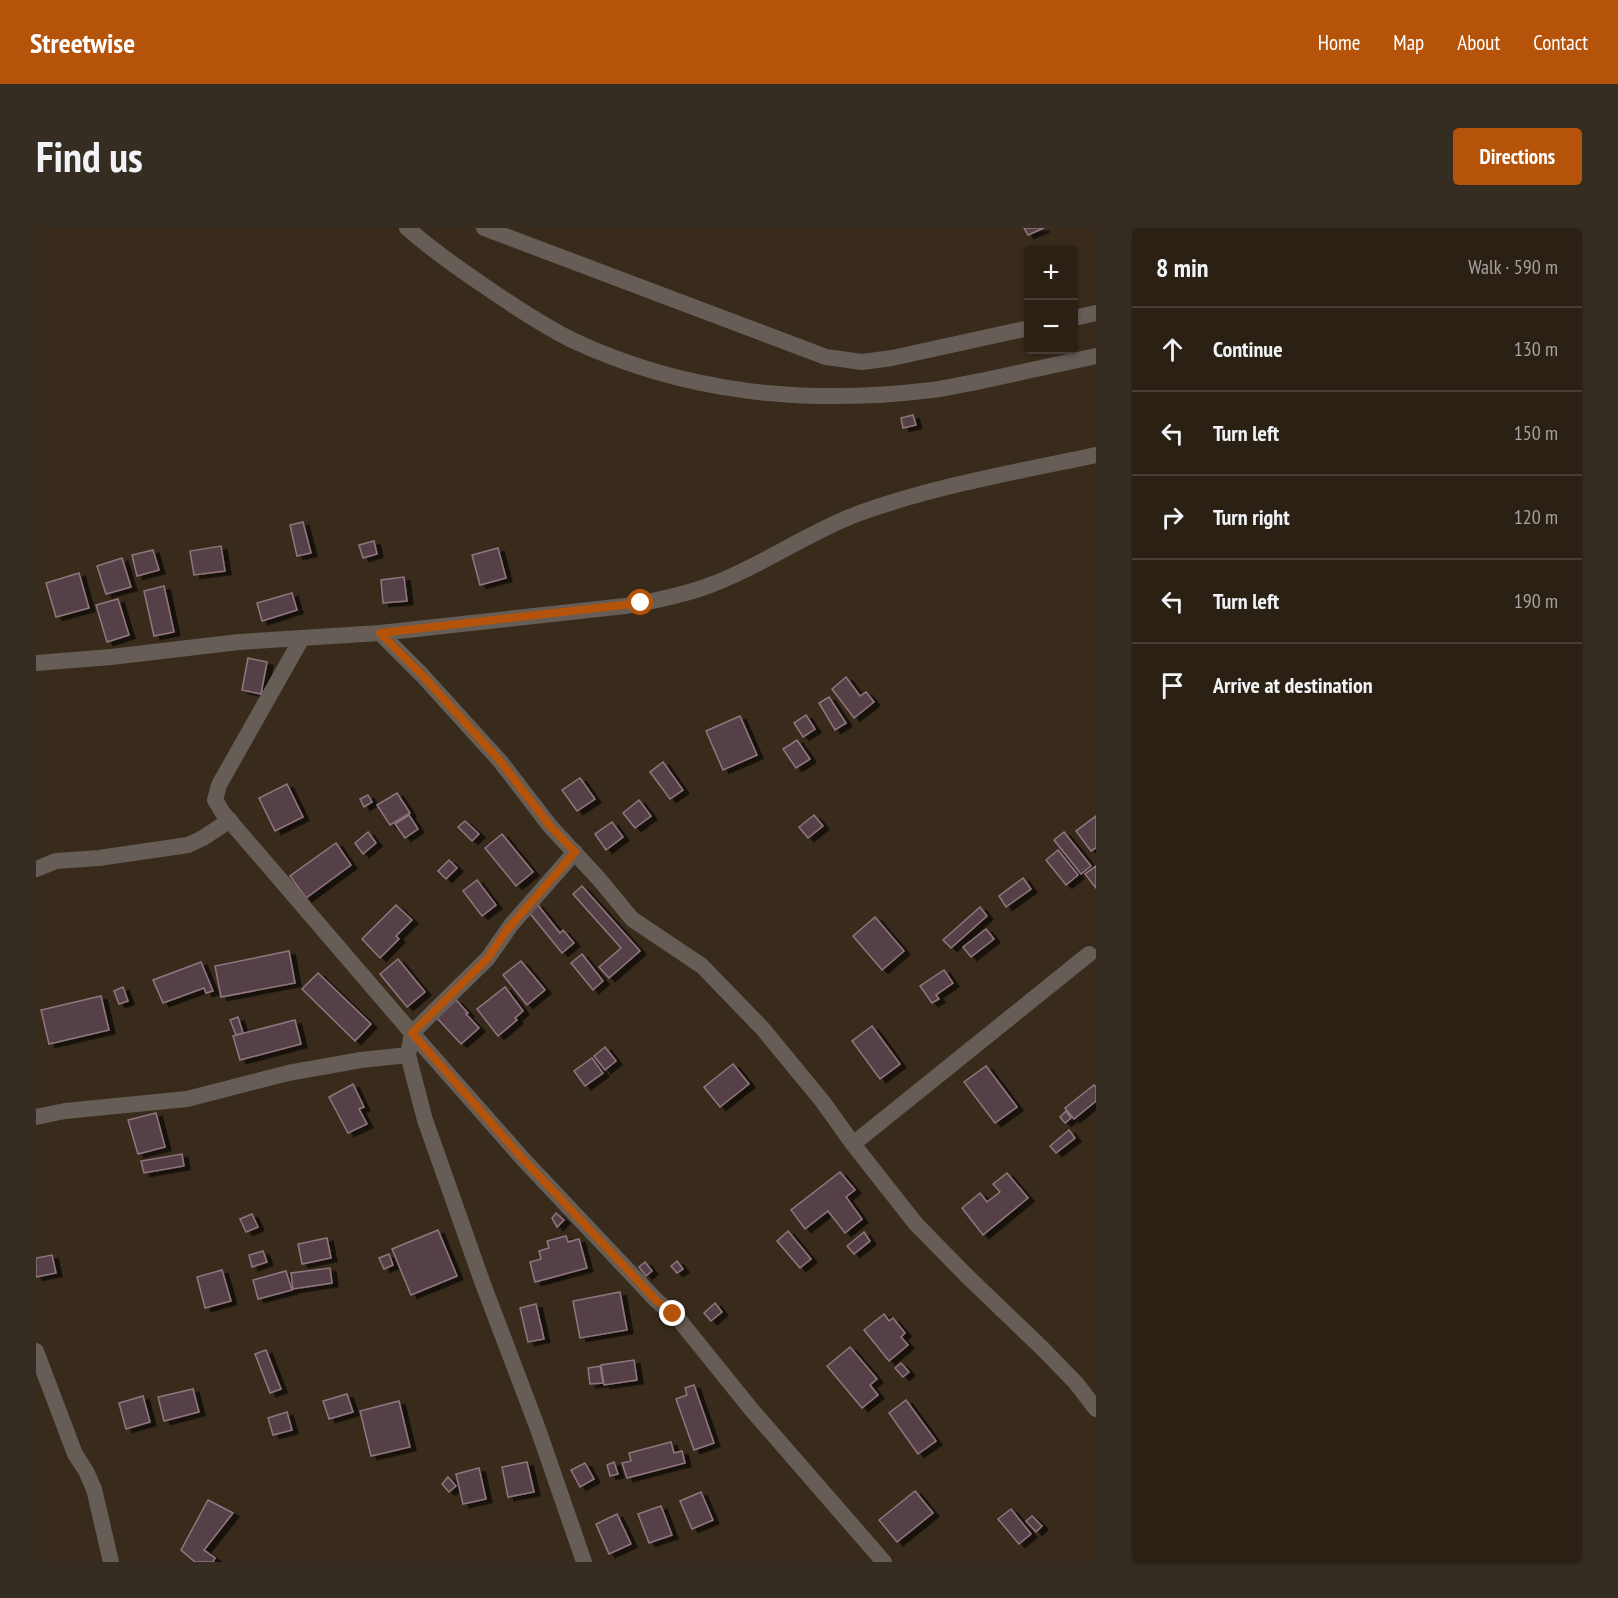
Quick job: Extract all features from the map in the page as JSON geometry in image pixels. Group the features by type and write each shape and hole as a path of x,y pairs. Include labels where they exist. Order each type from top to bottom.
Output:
{"street":[{"path":"407,228 511,305 571,339 658,374 711,386 756,393 817,396 894,394 935,390 1096,356"},
{"path":"484,228 826,357 862,362 892,358 1024,329"},
{"path":"1078,317 1096,313"},
{"path":"36,663 239,642 380,633 625,606 664,599 714,584 832,524 867,511 943,489 1096,455"},
{"path":"380,633 422,675 500,761 550,826 632,919 702,966 738,1002 792,1063 916,1224 1042,1348 1076,1383 1096,1409"},
{"path":"302,638 219,784 215,800 223,813 523,1159 656,1300 680,1321 752,1409 884,1562"},
{"path":"36,868 56,861 99,858 188,845 230,820"},
{"path":"575,852 506,931 488,958 412,1033 408,1055 425,1120 483,1284 538,1428 584,1562"},
{"path":"853,1144 1089,954"},
{"path":"36,1116 187,1098 288,1073 361,1060 408,1055"},
{"path":"36,1352 75,1454 94,1489 111,1562"}],"building":[{"path":"1024,228 1044,228 1028,235"},
{"path":"913,415 916,425 903,428 901,418"},
{"path":"303,522 311,553 297,556 290,525"},
{"path":"374,541 377,554 363,558 359,545"},
{"path":"221,546 225,571 194,575 190,551"},
{"path":"498,548 506,578 480,585 472,555"},
{"path":"153,550 159,570 137,576 132,555"},
{"path":"122,558 131,587 106,594 97,566"},
{"path":"79,573 89,608 56,617 46,583"},
{"path":"404,577 407,601 383,603 381,580"},
{"path":"164,586 174,632 154,636 144,591"},
{"path":"292,593 297,610 262,621 257,603"},
{"path":"118,599 129,635 107,642 96,605"},
{"path":"248,658 267,662 261,694 242,690"},
{"path":"846,677 860,696 866,692 874,702 854,718 832,689"},
{"path":"829,697 846,723 835,730 819,703"},
{"path":"806,715 815,729 803,737 794,723"},
{"path":"740,716 757,755 723,770 706,731"},
{"path":"797,740 810,759 796,768 783,749"},
{"path":"663,762 683,790 670,799 650,772"},
{"path":"580,778 595,799 577,811 562,790"},
{"path":"287,784 303,817 275,831 259,798"},
{"path":"397,793 410,813 390,825 377,805"},
{"path":"368,795 372,802 364,807 360,799"},
{"path":"639,800 651,816 635,828 623,813"},
{"path":"409,815 418,829 405,838 395,824"},
{"path":"814,815 823,826 808,838 799,827"},
{"path":"1096,816 1096,848 1091,851 1076,831"},
{"path":"465,821 479,834 472,841 458,827"},
{"path":"612,822 623,837 606,850 595,834"},
{"path":"368,832 376,843 363,854 355,843"},
{"path":"1064,832 1091,866 1081,874 1054,840"},
{"path":"502,834 533,872 516,886 485,848"},
{"path":"336,843 351,865 306,898 290,876"},
{"path":"1058,850 1078,875 1066,885 1046,860"},
{"path":"449,860 457,868 446,879 438,871"},
{"path":"1096,866 1096,888 1085,874"},
{"path":"1023,878 1031,889 1006,907 999,896"},
{"path":"477,880 496,905 482,916 463,891"},
{"path":"582,886 640,951 609,978 599,967 621,948 573,894"},
{"path":"537,904 560,933 563,930 574,943 562,953 528,911"},
{"path":"396,905 412,920 396,936 399,939 380,958 362,939"},
{"path":"980,907 987,916 951,948 943,940"},
{"path":"875,917 904,951 882,970 853,936"},
{"path":"986,929 994,939 971,957 963,947"},
{"path":"289,951 295,983 221,997 215,966"},
{"path":"582,954 603,981 593,990 571,963"},
{"path":"398,959 425,992 407,1007 380,974"},
{"path":"521,961 545,990 527,1005 503,975"},
{"path":"201,962 213,991 206,993 204,988 163,1003 153,980"},
{"path":"944,970 953,983 936,995 939,999 932,1003 920,986"},
{"path":"318,973 371,1024 355,1041 302,989"},
{"path":"123,987 128,1001 119,1004 114,991"},
{"path":"505,987 523,1011 515,1018 517,1020 498,1036 477,1009"},
{"path":"101,996 109,1030 49,1044 41,1010"},
{"path":"456,1000 479,1028 461,1044 437,1018"},
{"path":"238,1017 243,1033 236,1035 230,1020"},
{"path":"295,1020 301,1044 240,1060 233,1036"},
{"path":"872,1026 900,1064 880,1079 852,1041"},
{"path":"605,1047 616,1061 605,1070 594,1056"},
{"path":"592,1058 603,1073 585,1086 574,1071"},
{"path":"733,1064 749,1084 720,1107 704,1087"},
{"path":"986,1066 1017,1107 995,1123 964,1082"},
{"path":"353,1084 364,1107 359,1109 367,1124 348,1133 329,1097"},
{"path":"1094,1085 1096,1101 1074,1119 1065,1108"},
{"path":"1066,1111 1071,1118 1065,1123 1060,1117"},
{"path":"156,1113 165,1147 138,1154 128,1120"},
{"path":"1069,1130 1075,1138 1056,1153 1050,1146"},
{"path":"182,1154 184,1166 144,1173 141,1161"},
{"path":"840,1172 855,1190 846,1197 862,1219 845,1233 828,1211 805,1229 791,1210"},
{"path":"1007,1173 1028,1198 983,1235 962,1208 980,1193 987,1202 1000,1192 993,1184"},
{"path":"556,1213 564,1220 557,1227 552,1218"},
{"path":"252,1214 258,1227 246,1232 240,1219"},
{"path":"438,1230 457,1276 411,1295 392,1249"},
{"path":"788,1231 811,1259 800,1268 777,1241"},
{"path":"864,1232 870,1241 854,1254 847,1246"},
{"path":"566,1236 568,1242 579,1239 587,1268 535,1282 530,1262 541,1259 539,1251 549,1248 547,1241"},
{"path":"327,1238 331,1258 302,1264 298,1244"},
{"path":"263,1251 267,1262 252,1267 249,1255"},
{"path":"389,1254 393,1265 384,1269 379,1258"},
{"path":"52,1255 56,1273 36,1277 36,1258"},
{"path":"677,1261 683,1269 677,1273 671,1266"},
{"path":"645,1262 652,1271 646,1276 639,1267"},
{"path":"330,1268 332,1283 293,1289 291,1273"},
{"path":"222,1270 231,1301 205,1308 197,1277"},
{"path":"286,1271 292,1290 258,1299 253,1280"},
{"path":"620,1292 627,1330 580,1338 573,1301"},
{"path":"715,1303 722,1312 711,1321 704,1313"},
{"path":"536,1304 544,1339 528,1342 520,1308"},
{"path":"884,1314 889,1321 893,1318 905,1333 901,1337 908,1345 889,1361 864,1330"},
{"path":"850,1347 877,1379 870,1385 878,1395 862,1408 827,1366"},
{"path":"266,1350 281,1389 270,1393 255,1354"},
{"path":"634,1360 637,1380 604,1385 601,1365"},
{"path":"901,1363 909,1372 903,1377 895,1368"},
{"path":"600,1366 603,1383 590,1384 588,1368"},
{"path":"694,1385 714,1443 694,1450 676,1399 687,1395 685,1388"},
{"path":"193,1389 199,1412 164,1421 158,1397"},
{"path":"347,1394 353,1412 329,1419 323,1401"},
{"path":"143,1396 150,1422 126,1429 119,1403"},
{"path":"906,1400 936,1441 918,1454 889,1413"},
{"path":"399,1401 410,1447 371,1456 360,1411"},
{"path":"287,1412 292,1430 273,1435 268,1418"},
{"path":"671,1442 674,1453 682,1451 685,1463 627,1478 622,1463 631,1461 629,1453"},
{"path":"527,1462 534,1492 508,1497 502,1467"},
{"path":"614,1462 618,1474 610,1476 607,1465"},
{"path":"585,1463 594,1479 580,1487 571,1470"},
{"path":"479,1468 486,1499 463,1504 456,1474"},
{"path":"448,1477 456,1486 449,1492 442,1484"},
{"path":"915,1491 933,1513 897,1542 879,1520"},
{"path":"701,1492 713,1520 692,1529 680,1501"},
{"path":"208,1500 233,1513 204,1550 215,1558 213,1562 195,1562 181,1550"},
{"path":"661,1506 672,1535 649,1543 638,1514"},
{"path":"1011,1509 1031,1534 1019,1544 998,1519"},
{"path":"617,1514 631,1544 609,1554 596,1524"},
{"path":"1032,1516 1042,1526 1036,1532 1026,1521"}],"route":[{"path":"641,603 380,633 422,675 500,761 550,826 575,852 506,931 488,958 412,1033 523,1159 656,1300 673,1314"}]}
